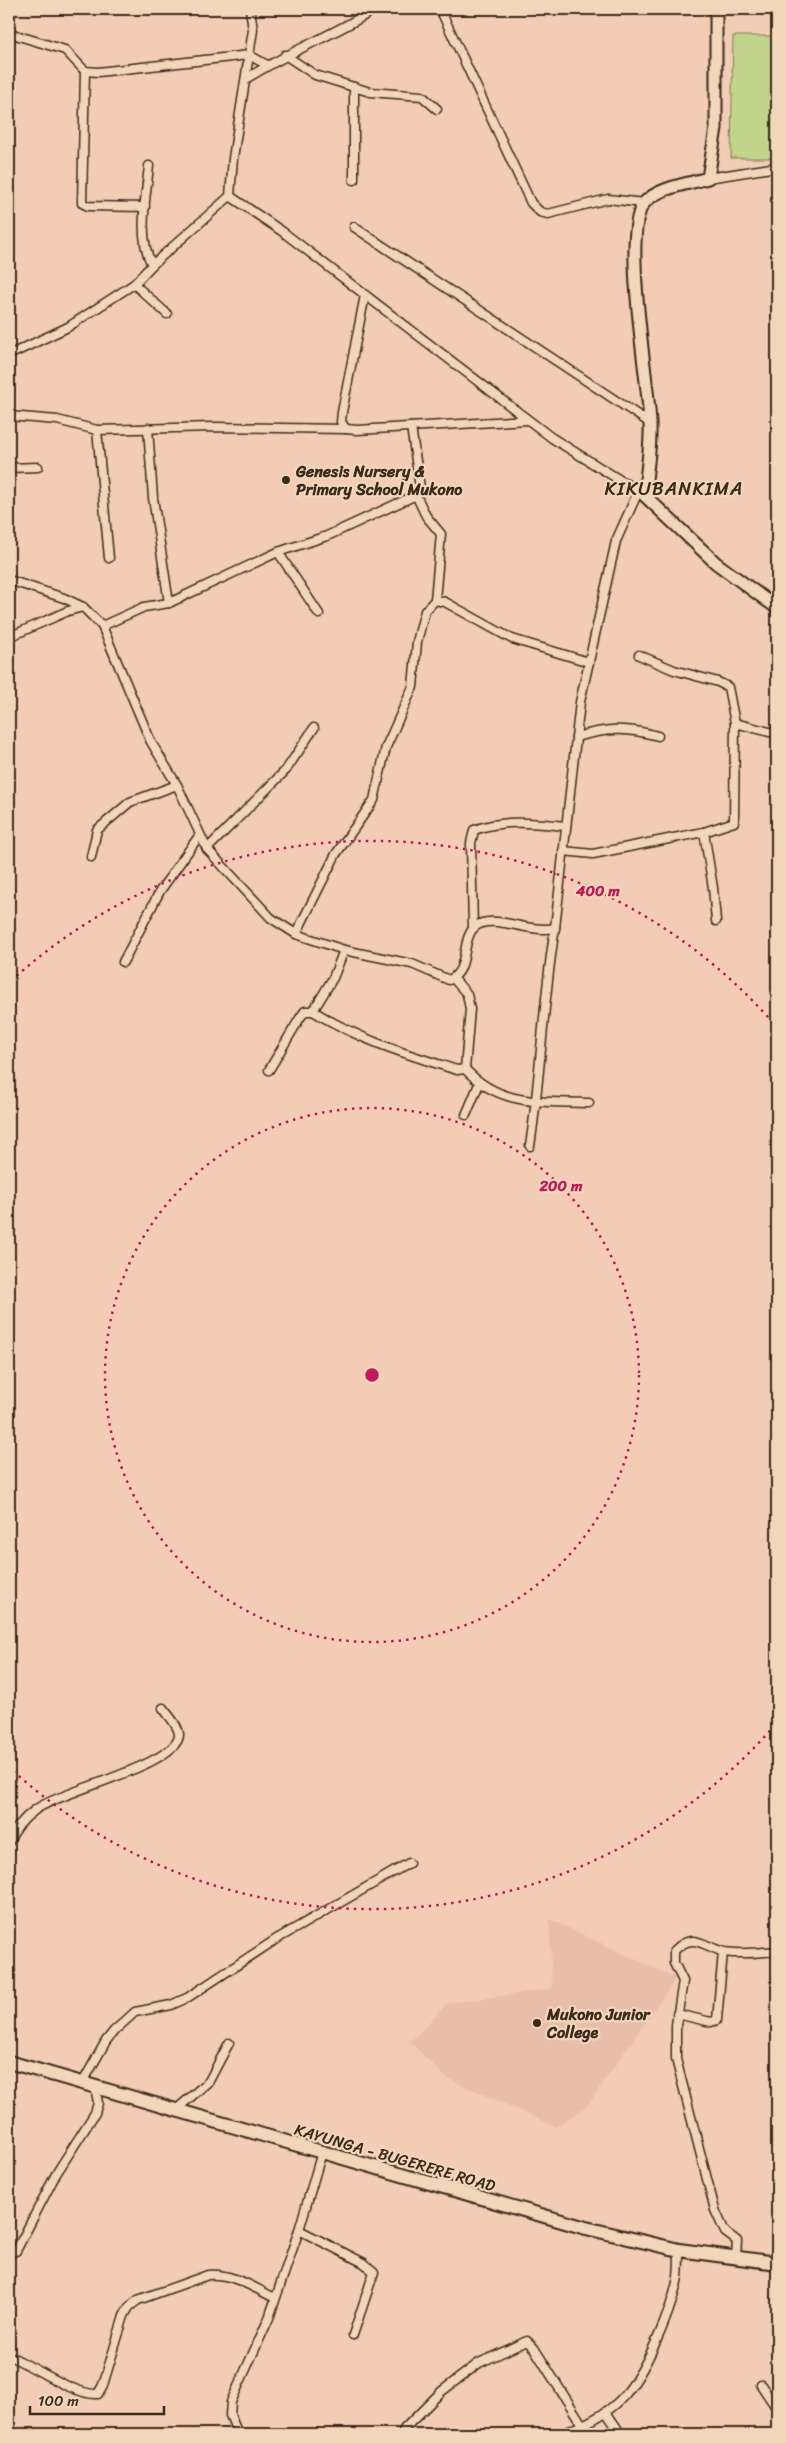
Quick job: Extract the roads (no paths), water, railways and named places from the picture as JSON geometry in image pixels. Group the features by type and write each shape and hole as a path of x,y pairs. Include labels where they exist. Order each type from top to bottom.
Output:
{"main road":[{"name":"KAYUNGA - BUGERERE ROAD","path":"9,2062 177,2109 501,2205 679,2250 777,2263"}],"street":[{"path":"9,355 68,327 134,284 152,265 230,196 233,158 253,30 250,9"},
{"path":"246,79 285,55 346,27 376,9"},
{"path":"440,9 530,204 540,212 548,214 608,198 644,203"},
{"path":"708,178 716,128 716,9"},
{"path":"9,33 65,50 84,71 82,202 88,206 145,207"},
{"path":"84,71 98,72 248,55 267,65"},
{"path":"285,55 315,75 370,92 422,96 437,109"},
{"path":"354,88 354,180"},
{"path":"150,166 145,207 146,255 152,265"},
{"path":"530,1146 537,1100 549,964 556,928 580,702 616,541 641,494 650,423 638,319 636,264 638,216 644,203 658,192 708,178 777,168"},
{"path":"230,196 283,232 527,420 641,494 716,563 777,608"},
{"path":"354,227 650,423"},
{"path":"134,284 167,314"},
{"path":"346,429 341,422 342,412 365,295"},
{"path":"9,416 57,420 97,430 213,427 346,429 527,420"},
{"path":"102,626 144,606 169,603 278,552 327,536 416,495 420,488 411,427"},
{"path":"148,428 154,498 169,603"},
{"path":"97,430 109,558"},
{"path":"9,468 38,467"},
{"path":"296,934 336,854 374,800 386,747 413,687 417,642 422,622 425,611 435,600 441,534 426,516 416,495"},
{"path":"278,552 318,614"},
{"path":"9,580 64,598 83,607 102,626 151,742 177,785 207,850 271,918 296,934 344,950 412,964 449,980 453,978 463,962 467,940 473,928 471,842 474,830 491,824 518,822 566,826"},
{"path":"435,600 445,602 512,639 589,662"},
{"path":"9,637 68,611 83,607"},
{"path":"563,851 593,854 704,832 734,822 735,723 728,687 718,682 674,670 639,655"},
{"path":"735,723 777,734"},
{"path":"207,850 286,770 314,728"},
{"path":"576,737 604,729 633,729 658,736"},
{"path":"91,857 97,830 130,802 177,785"},
{"path":"704,832 716,921"},
{"path":"123,962 160,891 200,836"},
{"path":"473,928 482,923 490,922 537,930 556,928"},
{"path":"313,1012 333,978 344,950"},
{"path":"453,978 467,994 470,1009 465,1069 479,1084 515,1099 588,1103"},
{"path":"270,1070 305,1012 313,1012 345,1030 382,1047 457,1070 465,1069"},
{"path":"466,1115 479,1084"},
{"path":"9,1842 18,1826 35,1809 50,1801 124,1773 166,1754 177,1742 179,1734 177,1727 164,1708"},
{"path":"9,2253 16,2251 56,2174 95,2113 98,2103 89,2084 106,2041 114,2031 135,2012 171,2006 187,1998 275,1940 409,1863"},
{"path":"736,2258 737,2241 724,2232 715,2210 676,2059 677,2014 683,1981 674,1963 674,1951 685,1942 695,1941 723,1952 777,1951"},
{"path":"677,2014 711,2022 717,2020 723,1952"},
{"path":"177,2109 209,2081 229,2043"},
{"path":"238,2434 230,2415 231,2402 275,2298 299,2230 322,2152"},
{"path":"299,2230 364,2263 374,2272 353,2335"},
{"path":"560,2434 582,2426 606,2412 631,2387 655,2344 676,2282 679,2250"},
{"path":"9,2356 59,2381 91,2394 98,2394 103,2385 124,2316 129,2307 138,2300 208,2275 220,2274 232,2277 275,2298"},
{"path":"405,2434 403,2431 412,2420 442,2391 464,2374 479,2363 527,2341 534,2348 582,2426"},
{"path":"760,2385 777,2409"},
{"path":"606,2412 620,2434"}],"place":[{"name":"Genesis Nursery & Primary School Mukono","path":"286,480"},
{"name":"Mukono Junior College","path":"537,2023"}],"district":[{"name":"KIKUBANKIMA","path":"674,488"}]}
